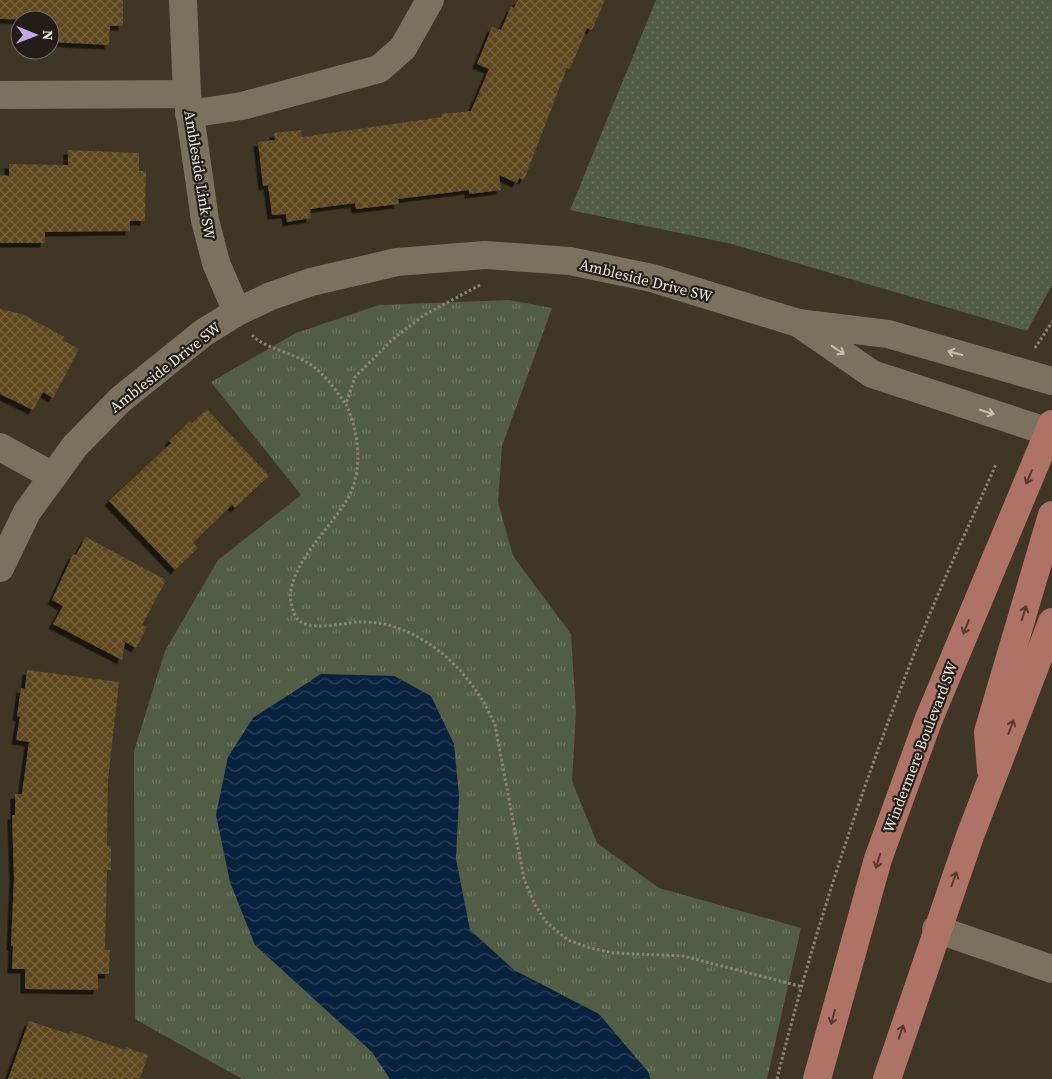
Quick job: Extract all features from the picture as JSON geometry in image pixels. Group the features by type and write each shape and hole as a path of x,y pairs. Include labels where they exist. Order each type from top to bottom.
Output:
{"main road":[{"name":"Windermere Boulevard SW","path":"817,1079 878,859 928,721 1051,430"},
{"path":"991,779 988,732 1052,515"},
{"path":"886,1079 936,929 991,779 1052,622"}],"street":[{"name":"Ambleside Link SW","path":"183,0 188,104 205,220 216,263 237,312"},
{"path":"188,104 242,106 379,69 403,48 430,0"},
{"name":"Ambleside Link SW","path":"0,95 188,104"},
{"name":"Ambleside Drive SW","path":"0,568 11,520 27,512 75,446 120,400 203,333 237,312 272,296 311,282 397,262 485,255 570,261 634,274 798,323 888,334 1052,381"},
{"name":"Ambleside Drive SW","path":"798,323 872,374 1051,430"},
{"path":"0,447 53,476"},
{"path":"936,929 1052,969"}],"path":[{"path":"346,404 355,377 393,339 424,315 480,285"},
{"path":"1035,348 1052,322"},
{"path":"254,338 309,363 330,382 346,404 354,422 357,469 352,490 341,512 302,560 293,584 290,601 297,619 306,625 317,626 372,622 389,625 432,645 452,662 471,684 486,704 495,725 524,879 534,903 546,922 568,940 614,952 682,956 803,987"},
{"path":"777,1079 830,893 878,749 929,616 996,464"}],"green space":[{"path":"656,0 1052,0 1052,285 1027,331 732,244 570,210"},
{"path":"509,300 552,308 502,446 498,502 513,556 571,634 576,713 572,781 597,843 659,888 801,928 767,1079 242,1079 135,1019 134,751 165,651 218,560 301,495 211,382 296,333 379,305"}],"water":[{"path":"321,674 394,676 431,696 454,744 459,796 456,859 470,930 514,970 599,1014 649,1073 650,1079 390,1079 372,1052 255,945 230,882 216,815 228,757 253,718"}],"building":[{"path":"0,0 123,0 123,26 110,26 109,45 60,43 60,10 10,10 10,19 0,19"},
{"path":"518,0 605,0 592,30 587,28 570,69 567,68 524,180 519,178 517,183 499,175 501,190 469,194 469,190 398,199 399,204 356,209 355,203 310,209 311,218 287,222 286,214 272,215 268,185 263,186 258,142 275,140 274,133 301,130 302,137 442,117 441,114 471,111 489,69 477,64 492,27 501,30 511,7 514,8"},
{"path":"68,150 139,153 139,171 146,171 145,221 130,221 130,231 45,232 45,243 0,243 0,175 9,176 9,164 68,165"},
{"path":"0,309 22,314 65,337 63,340 79,349 53,398 43,392 33,410 0,394"},
{"path":"207,409 269,476 235,508 232,505 193,543 198,548 175,570 109,501 171,443 169,441 190,421 192,423"},
{"path":"86,537 166,580 142,625 147,627 136,648 125,642 122,660 53,624 63,606 52,600 73,554 76,555"},
{"path":"27,670 119,682 108,780 107,846 111,846 111,870 107,870 105,950 110,950 109,974 98,974 98,990 25,989 25,969 12,969 13,946 11,946 14,878 12,815 15,815 15,794 22,794 29,742 16,740 20,717 17,716 21,688 25,689"},
{"path":"29,1021 69,1034 70,1031 125,1050 126,1047 148,1055 140,1079 8,1079"}]}
